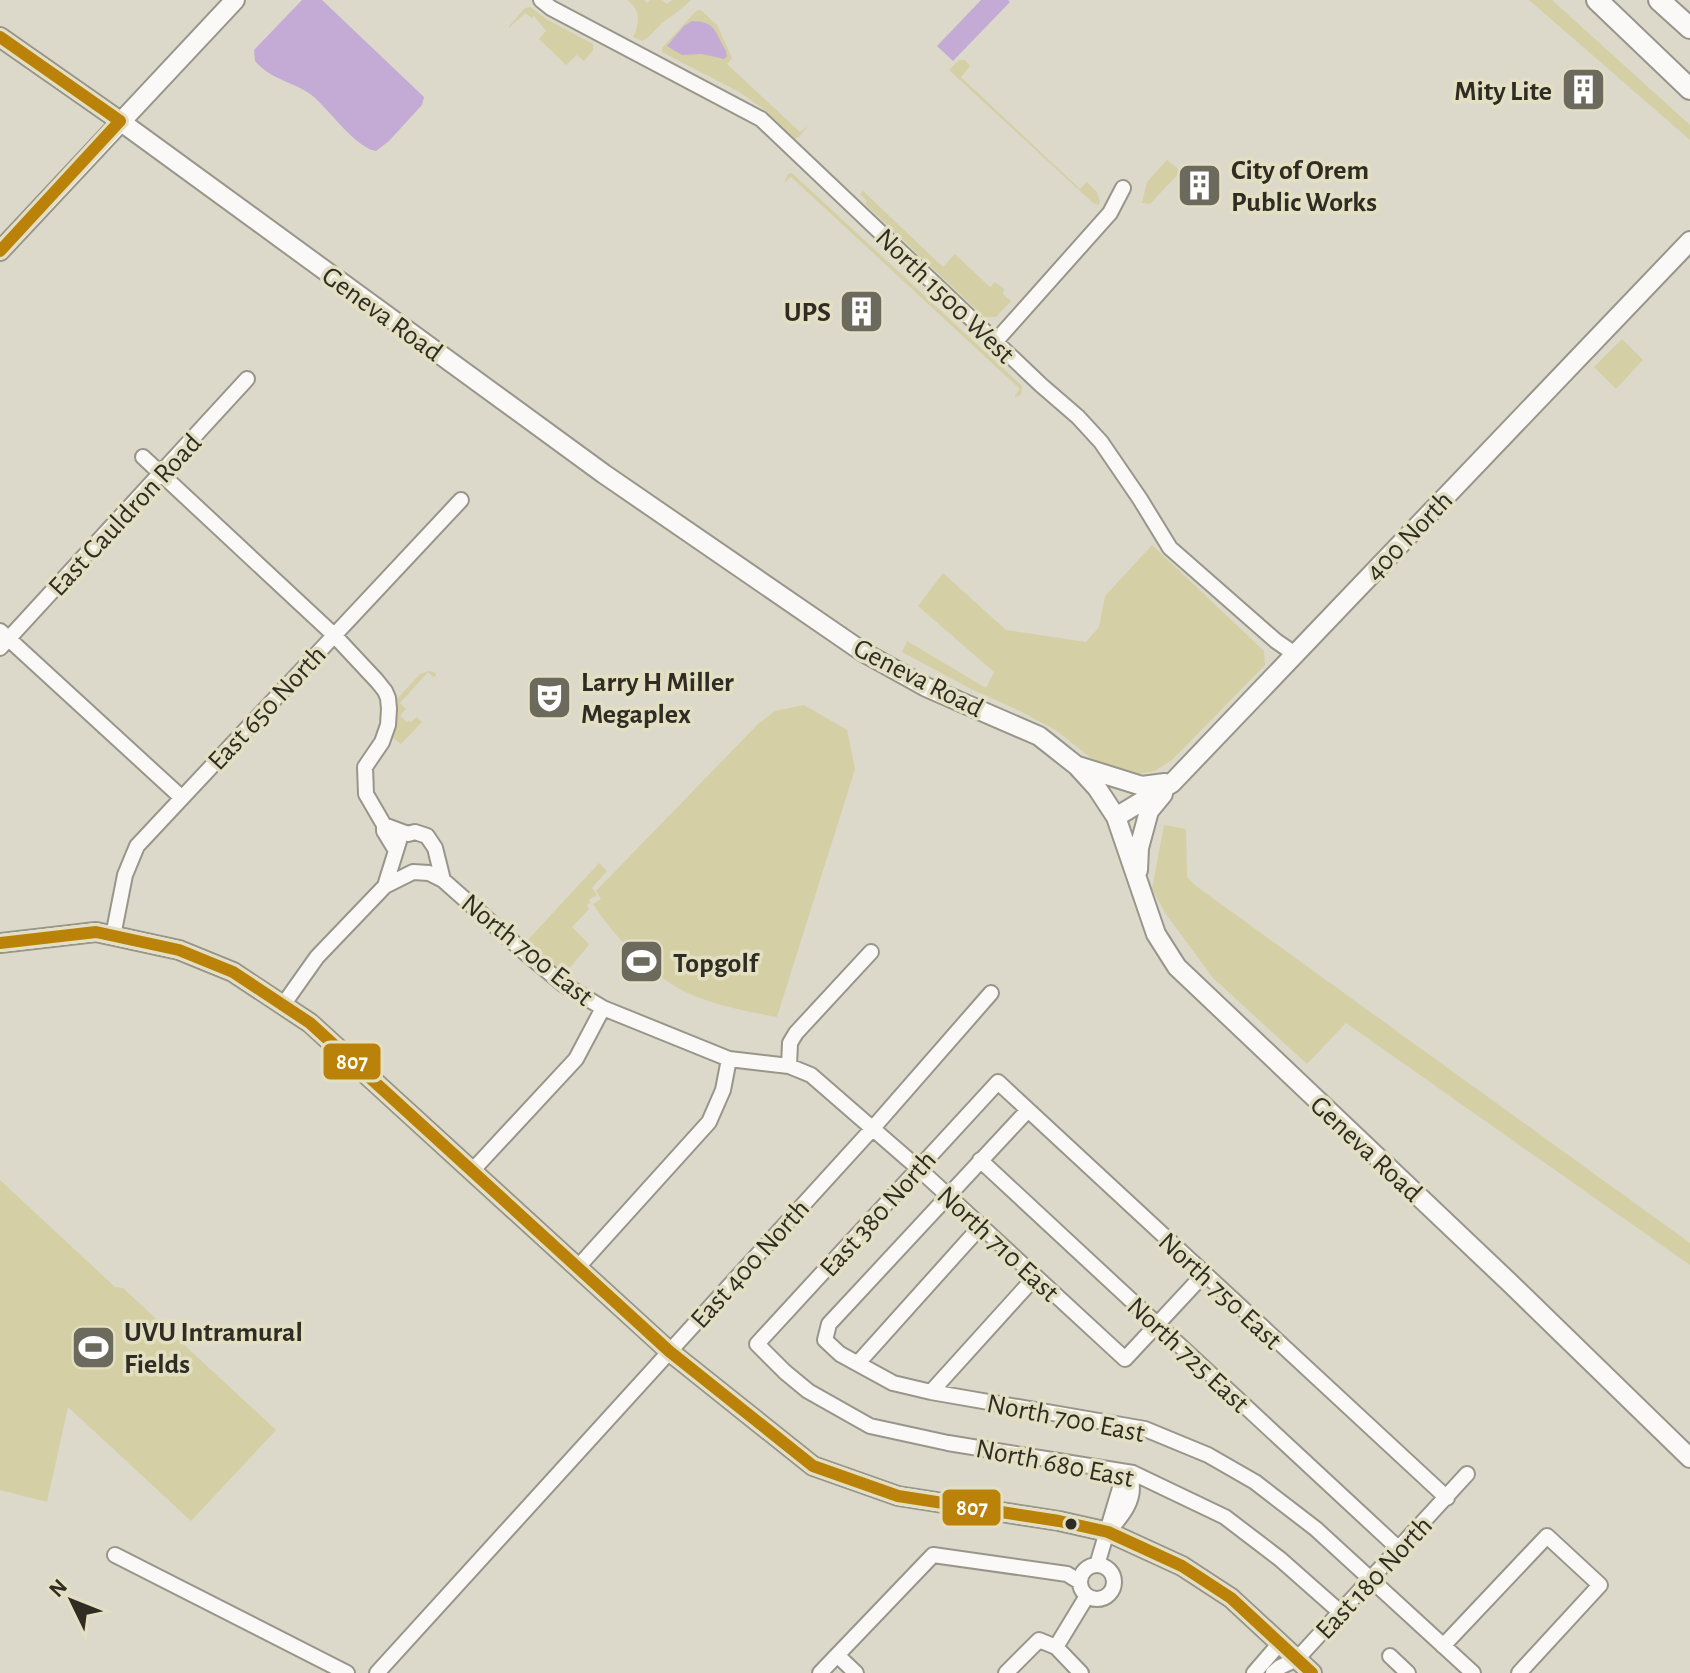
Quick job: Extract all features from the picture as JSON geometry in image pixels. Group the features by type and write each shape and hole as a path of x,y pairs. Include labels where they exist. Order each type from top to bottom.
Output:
{"highway":[{"path":"1597,0 1690,89"},
{"path":"1659,0 1690,28"}],"main road":[{"path":"0,251 235,0"},
{"name":"Geneva Road","path":"0,37 604,474 863,652 926,687 1039,736 1077,766 1097,788 1116,817 1156,934 1177,967 1690,1458"},
{"name":"400 North","path":"1116,817 1172,783 1690,241"},
{"path":"1077,766 1142,786 1172,783"},
{"path":"1137,877 1139,848 1149,811 1172,783"},
{"path":"0,943 96,932 179,950 233,972 310,1023 669,1351 813,1466 898,1496 1059,1521 1108,1532 1182,1566 1231,1598 1312,1673"}],"street":[{"name":"North 1500 West","path":"541,0 761,119 1078,417 1101,442 1170,548 1295,654"},
{"path":"995,342 1110,213 1123,188"},
{"name":"East Cauldron Road","path":"3,639 161,475 247,379"},
{"path":"143,457 334,635 377,681 388,698 390,716 385,735 365,767 366,794 384,825 402,867 429,873 443,880"},
{"name":"East 650 North","path":"113,936 125,875 137,846 461,500"},
{"path":"3,639 181,797"},
{"path":"384,825 408,834"},
{"path":"385,886 402,837 415,832 427,836 435,848 443,880"},
{"path":"283,1005 317,957 385,886 430,866 435,848"},
{"name":"North 700 East","path":"443,880 563,984 603,1008 729,1059 789,1066 811,1075 873,1128"},
{"path":"789,1066 790,1043 796,1033 871,952"},
{"name":"East 400 North","path":"377,1673 873,1128 991,993"},
{"path":"472,1171 576,1059 603,1008"},
{"path":"578,1267 709,1122 723,1090 729,1059"},
{"name":"North 750 East","path":"998,1082 1447,1498"},
{"name":"East 380 North","path":"757,1344 998,1082"},
{"path":"947,1195 1028,1110"},
{"name":"North 710 East","path":"873,1128 1125,1359 1157,1324"},
{"name":"North 725 East","path":"980,1160 1399,1549"},
{"name":"North 700 East","path":"947,1195 829,1324 825,1340 840,1354 893,1383 1145,1429 1208,1455 1255,1482 1316,1529 1371,1578"},
{"path":"858,1363 981,1226"},
{"path":"1157,1324 1204,1274"},
{"path":"931,1392 1035,1277"},
{"name":"North 680 East","path":"757,1344 808,1391 870,1426 948,1443 1133,1473 1225,1517 1280,1559 1340,1612"},
{"name":"East 180 North","path":"1273,1673 1297,1659 1467,1474"},
{"path":"1097,1565 1108,1532"},
{"path":"1443,1646 1547,1536 1600,1585 1519,1673"},
{"path":"115,1555 347,1673"},
{"path":"820,1673 933,1555 1067,1574 1083,1589 1097,1599 1103,1598 1114,1585 1108,1568 1097,1565 1087,1568 1081,1577 1083,1589 1056,1647"},
{"path":"1371,1578 1473,1673"},
{"path":"1006,1673 1039,1640 1056,1647 1081,1673"},
{"name":"East 180 North","path":"1254,1673 1280,1643"},
{"path":"837,1655 856,1673"},
{"path":"1390,1656 1408,1673"}],"shaded area":[{"path":"302,0 322,0 424,97 422,105 376,151 360,143 314,97 269,73 255,61 254,50"},
{"path":"627,0 644,0 647,3 662,0 667,4 672,0 691,0 642,41 633,37 638,17"},
{"path":"981,0 1010,2 953,61 937,46"},
{"path":"1529,0 1552,0 1690,125 1690,140"},
{"path":"530,7 593,44 593,50 584,61 577,55 566,65 539,39 546,31 534,16 532,18 525,13 509,28 525,8"},
{"path":"698,10 717,25 732,58 727,64 800,132 808,126 799,137 795,139 765,110 739,92 662,52 662,48"},
{"path":"692,21 709,24 715,30 726,50 724,59 702,54 682,55 667,46"},
{"path":"959,60 965,60 970,66 961,77 1080,189 1087,182 1097,192 1099,205 1093,203 949,70"},
{"path":"1167,160 1181,171 1150,204 1142,203 1147,182"},
{"path":"792,173 1022,386 1021,395 1015,397 1020,389 791,177 784,183 788,174"},
{"path":"863,191 943,267 955,254 990,287 995,282 1004,289 1003,294 1011,301 996,317 984,317 865,204 867,201 860,194"},
{"path":"1622,339 1643,360 1616,389 1594,367"},
{"path":"1152,545 1264,651 1265,665 1173,759 1155,771 1135,775 1097,763 1057,731 902,652 907,641 986,688 994,672 918,606 943,573 1006,630 1086,642 1099,627 1105,596"},
{"path":"429,671 436,673 436,676 428,672 400,703 406,709 400,716 407,722 417,717 422,722 401,744 392,737 396,724 396,700 420,674"},
{"name":"Topgolf","path":"804,705 847,730 855,769 777,1017 712,1002 676,987 630,950 593,904 601,899 596,891 759,723 775,711"},
{"path":"1164,825 1186,829 1187,877 1196,886 1690,1243 1690,1265 1346,1023 1307,1064 1213,978 1165,913 1152,889"},
{"path":"599,863 607,871 592,888 597,895 589,900 589,909 572,927 589,944 566,972 561,971 525,943"},
{"name":"UVU Intramural Fields","path":"0,1180 115,1287 123,1288 276,1430 191,1521 68,1407 47,1502 0,1490"}],"transit line":[{"name":"807","path":"0,37 120,121"},
{"name":"807","path":"0,251 120,121"},
{"name":"807","path":"0,943 96,932 179,950 233,972 310,1023 669,1351 813,1466 898,1496 1059,1521 1108,1532 1182,1566 1231,1598 1312,1673"}],"place":[{"name":"Mity Lite","path":"1583,90"},
{"name":"City of Orem Public Works","path":"1200,185"},
{"name":"UPS","path":"862,311"},
{"name":"Larry H Miller Megaplex","path":"550,697"},
{"name":"Topgolf","path":"642,962"},
{"name":"UVU Intramural Fields","path":"93,1347"}]}
